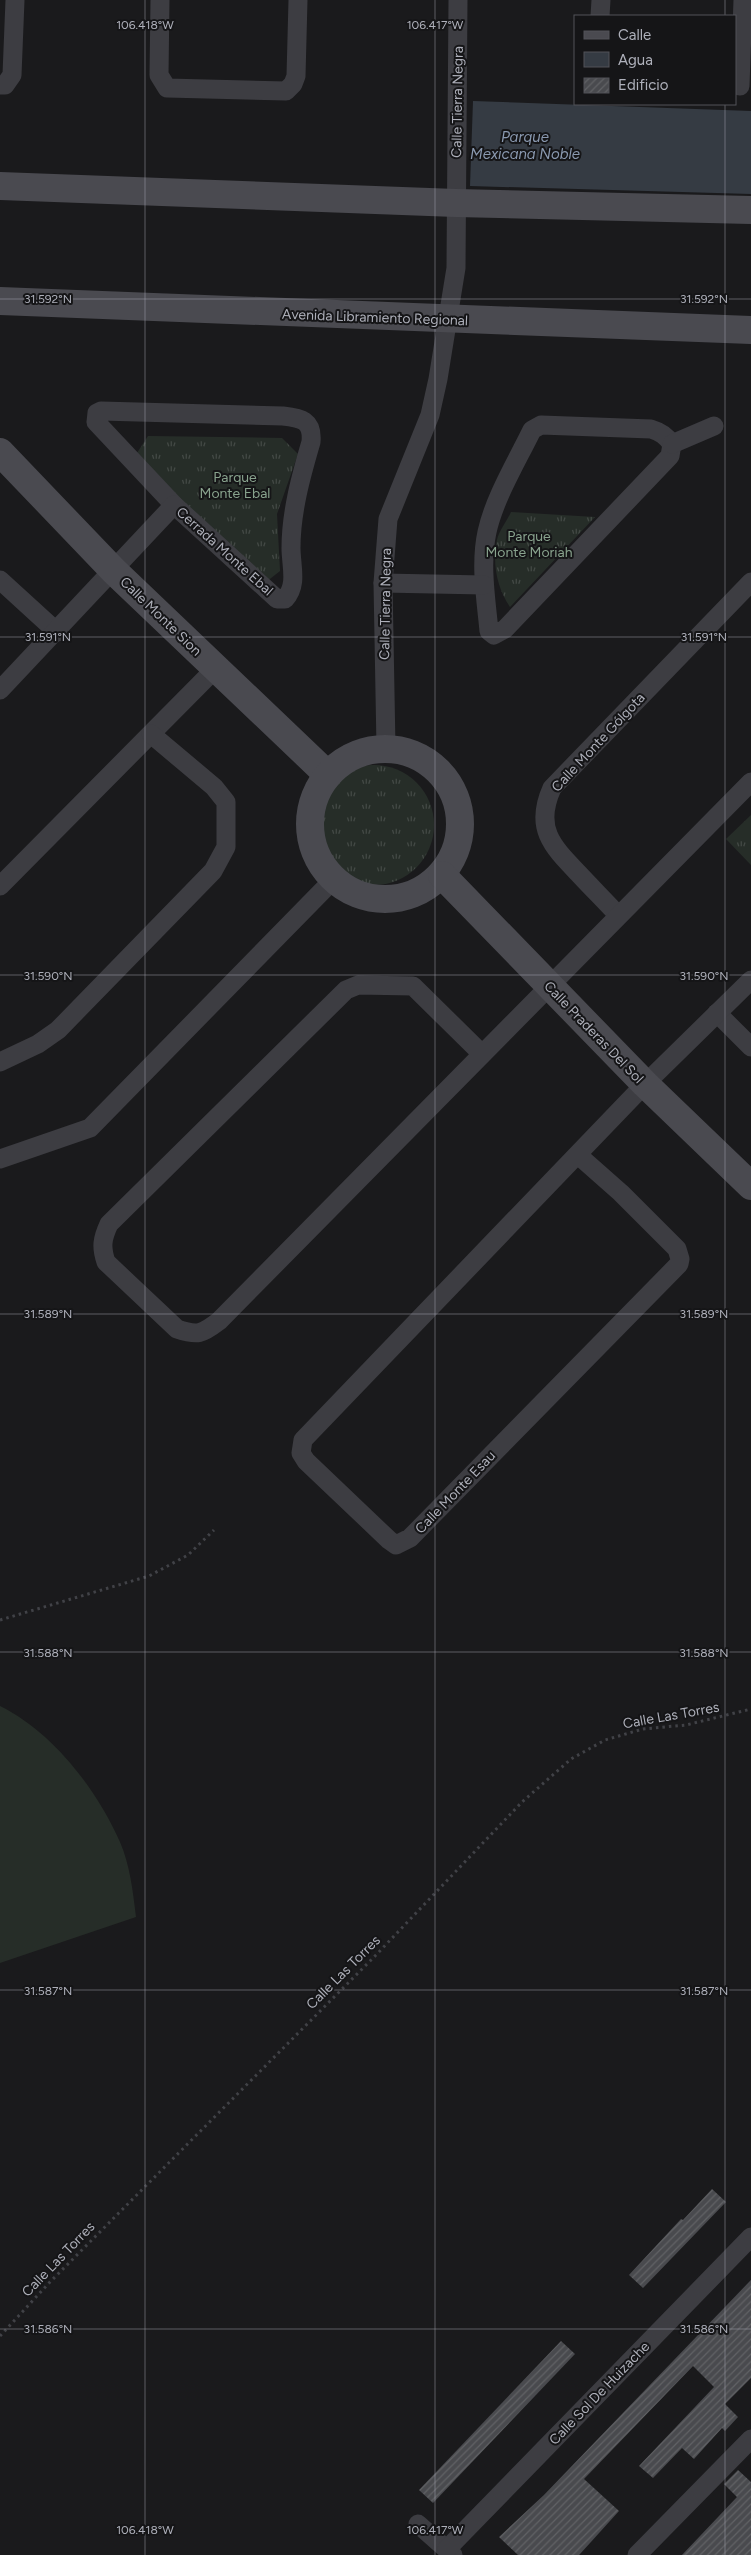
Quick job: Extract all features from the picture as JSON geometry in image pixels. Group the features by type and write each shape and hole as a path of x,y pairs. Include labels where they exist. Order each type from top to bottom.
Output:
{"street":[{"path":"2,85 12,75 15,0"},
{"path":"160,0 159,75 167,88 286,91 293,84 296,76 298,0"},
{"name":"Calle Tierra Negra","path":"386,748 383,583 388,519 430,415 448,320 457,250 458,0"},
{"path":"600,15 601,0"},
{"path":"742,86 743,0"},
{"path":"0,186 456,203 751,210"},
{"name":"Avenida Libramiento Regional","path":"0,301 448,320 751,330"},
{"name":"Cerrada Monte Ebal","path":"101,411 283,416 303,418 308,422 312,434 311,442 295,506 292,538 293,580 291,592 285,599 277,598 174,505 96,422 97,413 101,411"},
{"path":"541,425 651,429 662,433 672,444 670,456 505,629 494,635 489,631 484,585 487,531 496,506 534,428 541,425"},
{"path":"672,444 714,426"},
{"name":"Calle Monte Sion","path":"0,452 114,571 328,776"},
{"path":"0,690 57,632 174,505"},
{"path":"0,580 57,632"},
{"name":"Calle Monte Gólgota","path":"618,915 552,846 544,813 547,800 552,788 751,582"},
{"path":"383,583 484,585"},
{"path":"0,886 216,668"},
{"path":"0,1062 38,1044 58,1030 213,871 226,847 226,802 214,787 151,734"},
{"path":"386,748 411,753 433,765 449,783 459,806 461,830 455,854 442,875 422,890 399,899 374,899 350,892 334,879 316,855 310,831 311,806 321,783 339,764 361,752 386,748"},
{"path":"482,1054 414,986 358,985 346,990 109,1224 102,1238 102,1248 106,1262 177,1329 192,1334 204,1332 219,1321 751,782"},
{"name":"Calle Praderas Del Sol","path":"442,875 645,1084 751,1186"},
{"path":"0,1159 90,1128 334,879"},
{"name":"Calle Monte Esau","path":"578,1155 621,1193 677,1250 680,1259 679,1264 410,1538 396,1544 388,1540 306,1461 301,1452 303,1440 645,1084 751,980"},
{"path":"717,1013 751,1047"},
{"name":"Calle Sol De Huizache","path":"418,2524 450,2552 751,2238"},
{"path":"637,2555 751,2439"}],"path":[{"path":"0,1620 149,1576 188,1555 214,1530"},
{"name":"Calle Las Torres","path":"0,2336 57,2276 376,1955 522,1802 571,1759 605,1740 643,1729 686,1725 751,1709"}],"green space":[{"name":"Parque Monte Ebal","path":"148,436 282,438 298,454 277,514 280,571 266,582 135,456"},
{"name":"Parque Monte Moriah","path":"511,512 595,517 510,607 499,584 495,558 498,537"},
{"path":"374,765 397,770 407,775 416,783 424,792 429,802 434,825 429,848 424,858 416,867 407,875 397,880 374,885 351,880 341,875 332,867 324,858 319,848 314,825 319,802 324,792 332,783 341,775 351,770"},
{"path":"751,815 751,865 726,839"},
{"path":"0,1706 38,1731 55,1747 71,1764 99,1802 120,1842 126,1860 131,1879 136,1917 0,1963"}],"water":[{"name":"Parque Mexicana Noble","path":"473,101 751,111 751,194 470,186"}],"building":[{"path":"712,2189 726,2202 643,2288 629,2275"},
{"path":"751,2280 751,2378 725,2404 738,2417 725,2431 722,2428 694,2459 682,2448 653,2478 639,2466 714,2387 693,2366 584,2479 619,2511 579,2555 518,2555 499,2537 544,2495"},
{"path":"561,2341 575,2354 433,2503 419,2490"},
{"path":"738,2470 751,2482 751,2555 682,2555 737,2497 724,2484"}]}
